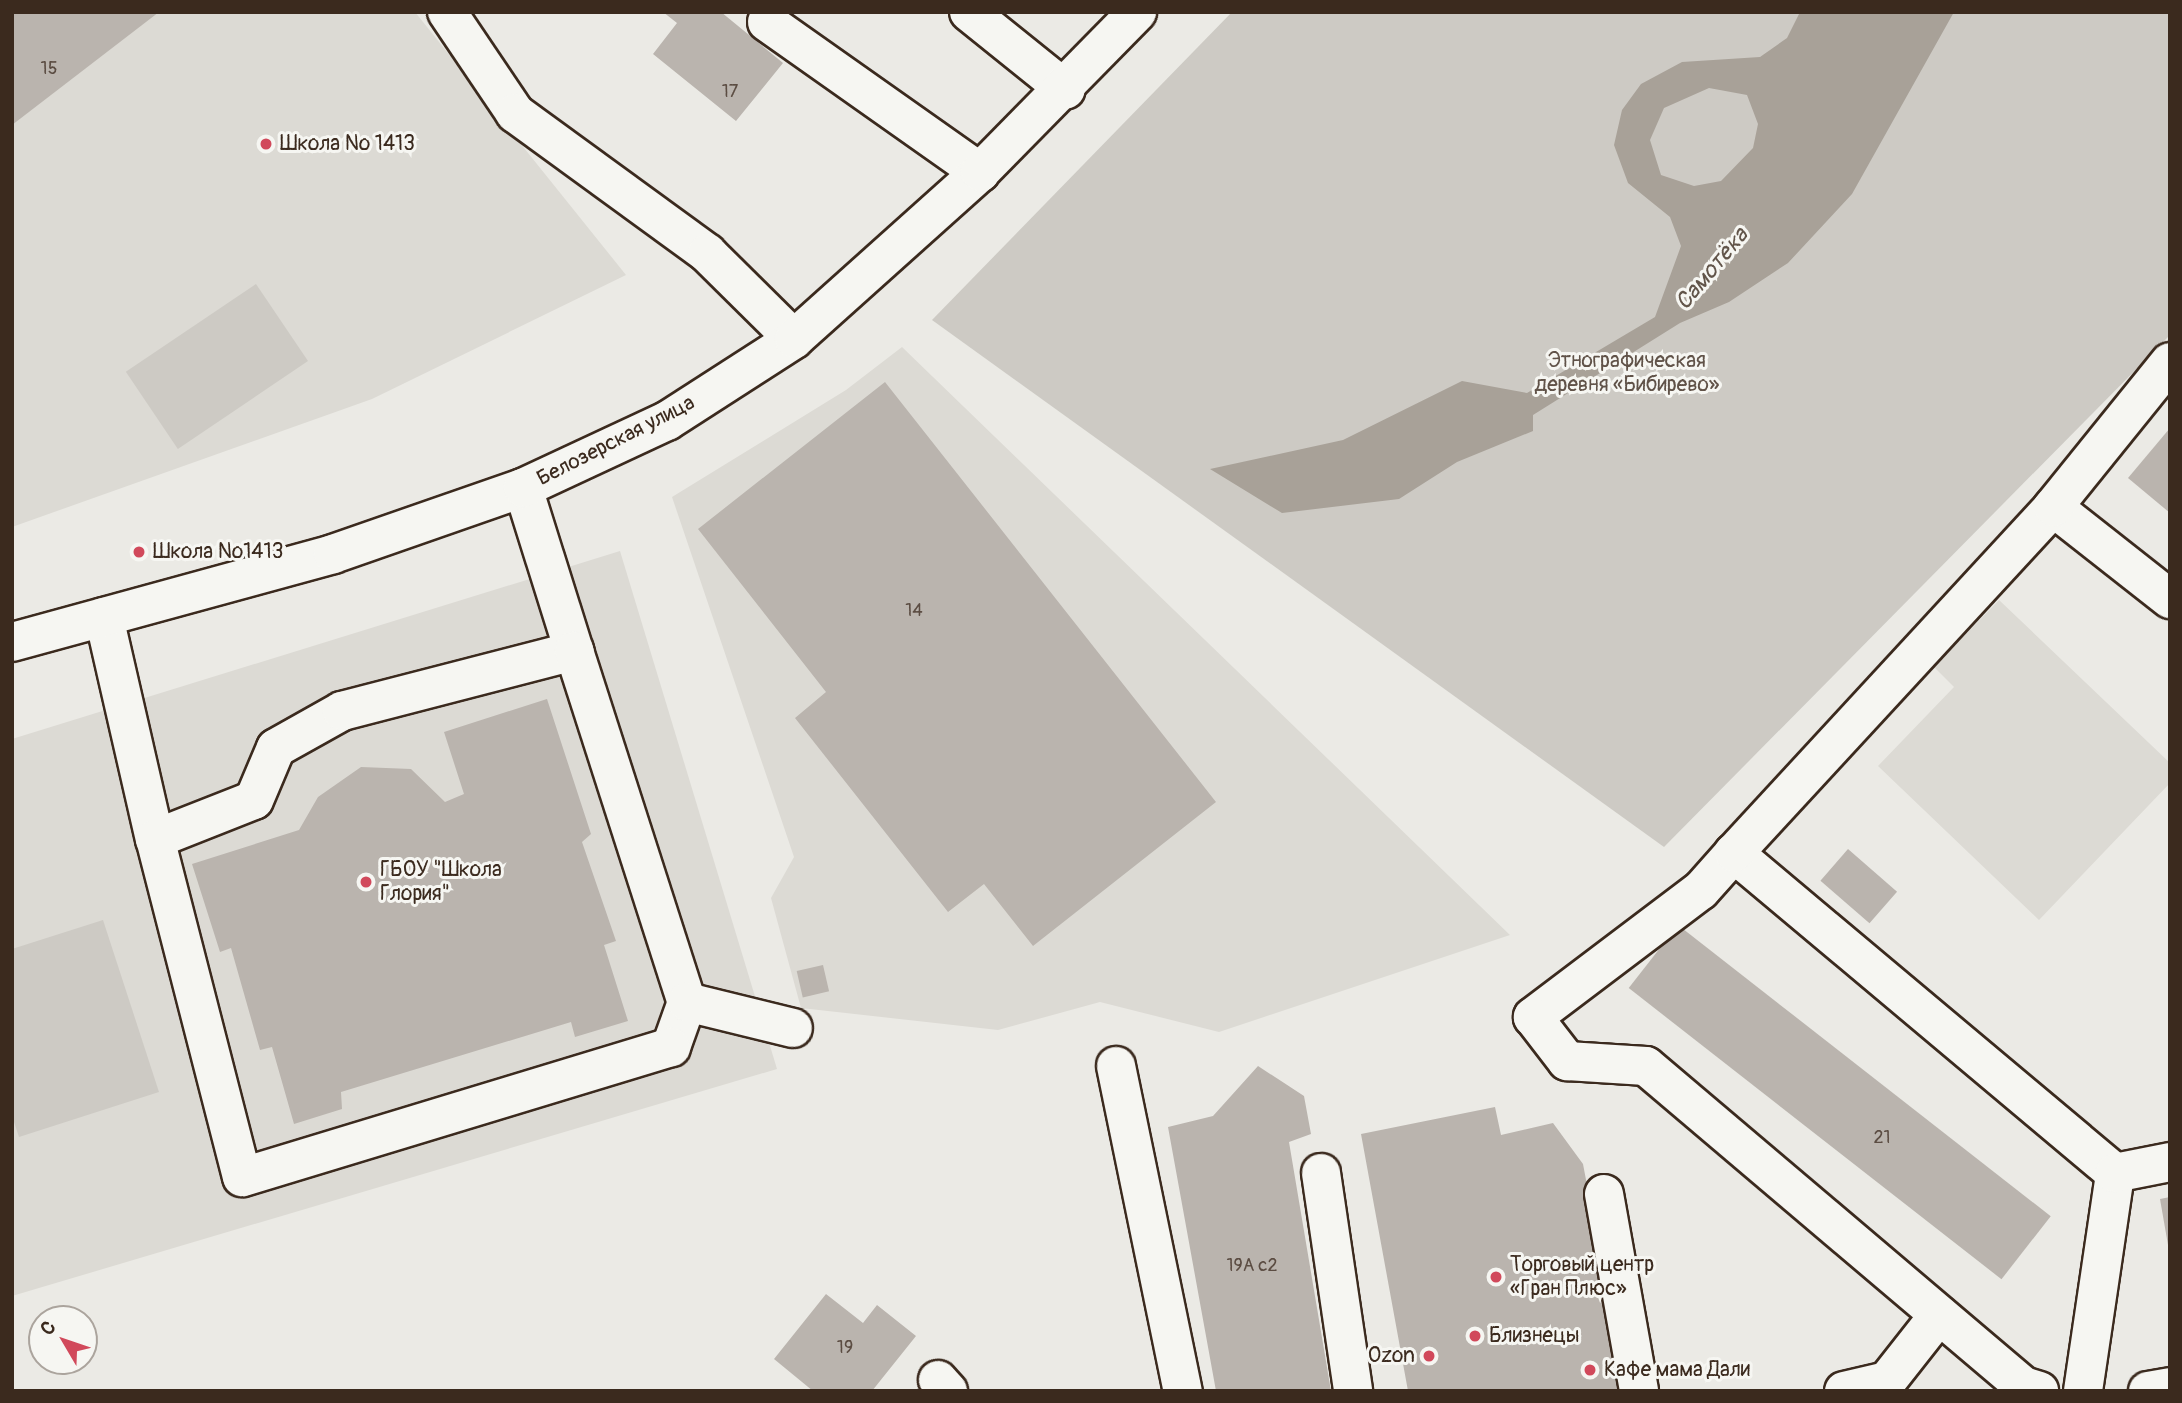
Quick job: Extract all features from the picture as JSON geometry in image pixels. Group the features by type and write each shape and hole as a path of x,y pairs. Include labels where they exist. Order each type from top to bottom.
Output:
{"street":[{"path":"447,12 516,113 707,254 794,339"},
{"path":"969,12 1066,90"},
{"name":"Белозерская улица","path":"12,642 333,554 523,488 667,421 794,339 1066,90 1137,12"},
{"path":"767,22 979,172"},
{"path":"2039,1391 2023,1386 1646,1066 1567,1061 1533,1017 1701,890 2053,507 2170,362"},
{"path":"104,617 155,839 242,1177 671,1047 687,1002 523,488"},
{"path":"2053,507 2170,599"},
{"path":"155,839 254,800 276,748 342,710 575,651"},
{"path":"1734,853 2115,1173"},
{"path":"687,1002 793,1028"},
{"path":"1116,1066 1183,1391"},
{"path":"2115,1173 2170,1162"},
{"path":"1321,1173 1353,1391"},
{"path":"2083,1391 2115,1173"},
{"path":"1604,1194 1639,1391"},
{"path":"1844,1391 1887,1381 1939,1315"},
{"path":"2148,1391 2170,1387"}],"shaded area":[{"name":"Школа № 1413","path":"12,12 415,12 626,275 372,399 12,527"},
{"path":"902,347 1510,935 1219,1032 1100,1002 998,1030 801,1008 771,898 794,857 672,497 846,390"},
{"name":"ГБОУ \"Школа Глория\"","path":"620,551 777,1069 12,1296 12,739"},
{"path":"1999,600 2170,763 2170,783 2039,920 1878,766 1954,687 1934,667"}],"green space":[{"name":"Этнографическая деревня «Бибирево»","path":"1232,12 2170,12 2170,335 1664,847 932,320"},
{"path":"256,284 308,361 178,449 126,372"},
{"path":"103,920 159,1092 19,1137 12,1116 12,949"}],"water":[{"name":"Самотёка","path":"1800,12 1954,12 1852,194 1788,263 1729,302 1680,323 1533,415 1533,431 1457,462 1399,499 1282,513 1210,469 1343,440 1462,381 1527,393 1655,317 1681,246 1670,217 1628,183 1614,145 1622,110 1641,84 1682,62 1760,57 1787,38","holes":["1709,88 1747,95 1758,124 1753,148 1721,181 1694,186 1661,175 1650,140 1664,108"]}],"building":[{"path":"12,12 159,12 12,125"},
{"path":"663,12 721,12 783,63 736,121 653,54 677,23"},
{"path":"885,382 1216,802 1033,946 984,884 948,912 795,718 826,692 698,529"},
{"path":"2170,428 2170,513 2128,478"},
{"path":"547,699 591,834 582,842 616,941 604,945 628,1021 575,1037 571,1022 341,1092 342,1109 294,1124 272,1047 260,1050 231,948 220,952 192,864 299,830 318,797 361,767 411,769 445,802 464,794 444,732"},
{"path":"1848,849 1897,892 1870,923 1820,881"},
{"path":"1678,925 2051,1216 2001,1279 1629,988"},
{"path":"823,965 829,991 803,997 797,971"},
{"path":"1258,1066 1304,1096 1311,1134 1289,1142 1331,1391 1216,1391 1168,1127 1213,1116"},
{"name":"Торговый центр «Гран Плюс»","path":"1495,1107 1501,1135 1553,1123 1583,1164 1626,1390 1408,1391 1361,1134"},
{"path":"2170,1197 2170,1245 2168,1245 2160,1199"},
{"path":"826,1294 863,1323 877,1305 916,1336 872,1391 813,1391 774,1359"}],"place":[{"name":"Школа № 1413","path":"266,144"},
{"name":"Школа №1413","path":"139,552"},
{"name":"ГБОУ \"Школа Глория\"","path":"366,882"},
{"name":"Торговый центр «Гран Плюс»","path":"1496,1277"},
{"name":"Близнецы","path":"1475,1336"},
{"name":"Ozon","path":"1429,1356"},
{"name":"Кафе мама Дали","path":"1590,1370"}]}
